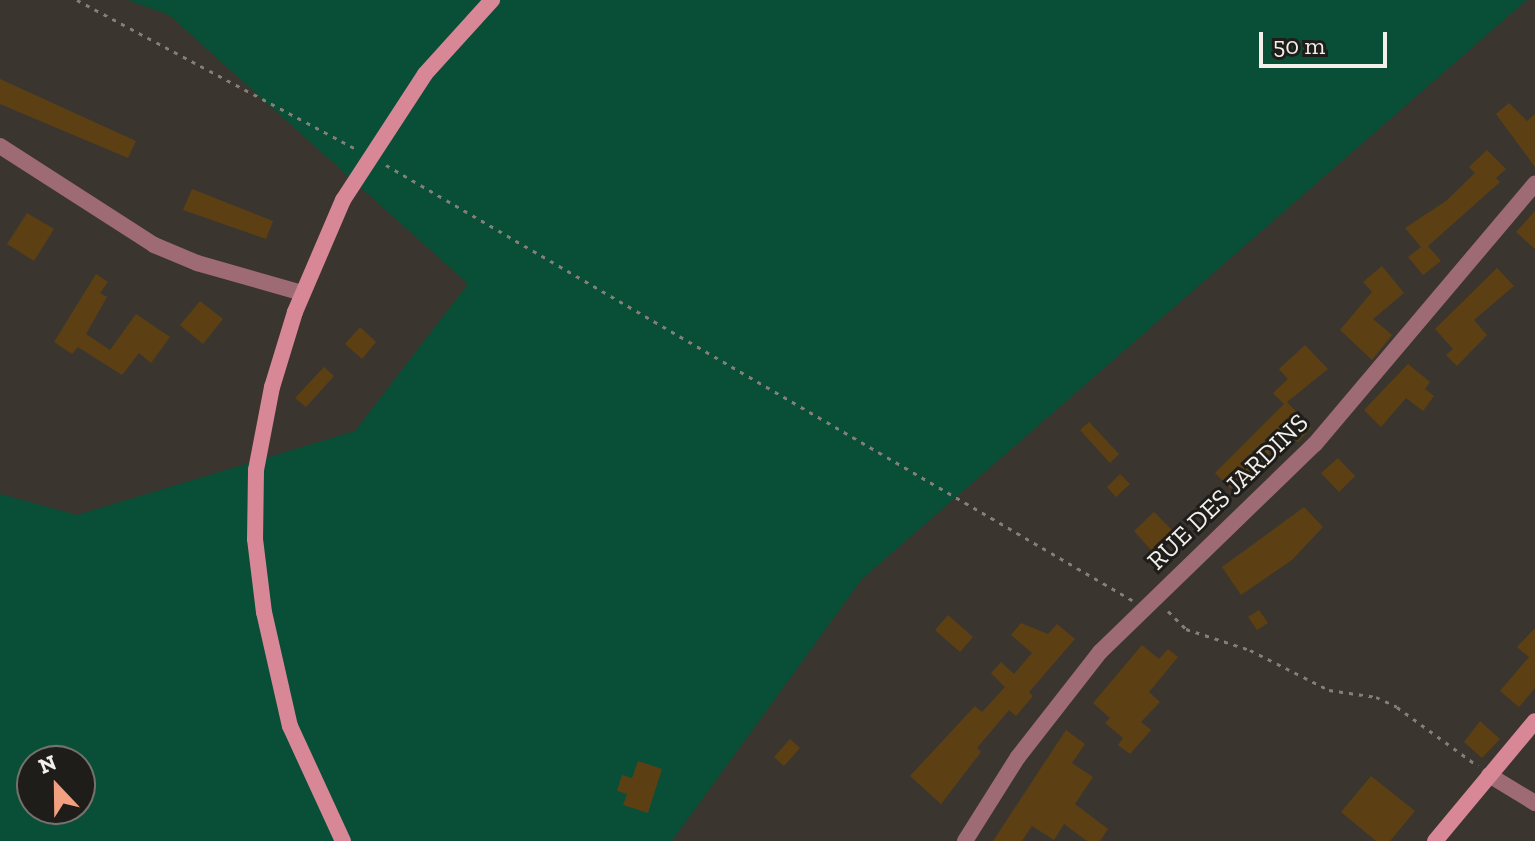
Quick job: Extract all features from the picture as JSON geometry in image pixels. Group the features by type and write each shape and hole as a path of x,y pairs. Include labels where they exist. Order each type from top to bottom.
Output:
{"main road":[{"path":"343,841 290,726 264,612 255,539 259,456 272,387 302,293 343,200 425,74 492,0"},
{"path":"1435,841 1535,721"}],"street":[{"path":"0,146 154,245 197,263 302,293"},
{"name":"RUE DES JARDINS","path":"965,841 1018,757 1148,602 1315,444 1535,184"},
{"path":"1489,775 1535,803"}],"path":[{"path":"77,0 278,106"},
{"path":"439,194 1148,602 1186,629 1250,650 1329,690 1376,697 1397,707 1489,775"}],"green space":[{"path":"128,0 1527,0 862,579 672,841 0,841 0,494 77,515 355,431 468,284 169,15"}],"building":[{"path":"0,79 136,141 128,158 0,104"},
{"path":"1509,103 1527,121 1535,114 1535,167 1496,114"},
{"path":"1487,150 1506,169 1496,178 1500,182 1428,246 1441,261 1423,275 1408,257 1421,247 1405,228 1446,201 1475,173 1469,167"},
{"path":"192,189 273,221 266,239 183,210"},
{"path":"1535,211 1535,249 1516,232"},
{"path":"27,213 54,229 34,261 7,244"},
{"path":"1382,266 1404,293 1373,319 1392,335 1372,360 1340,330 1372,292 1363,282"},
{"path":"1497,268 1514,286 1474,320 1487,335 1457,366 1446,355 1453,349 1435,329"},
{"path":"96,274 108,282 100,293 107,297 86,334 110,350 136,314 170,337 151,363 139,353 122,375 78,347 72,354 54,342"},
{"path":"200,301 223,319 203,344 180,325"},
{"path":"360,327 376,342 362,359 345,344"},
{"path":"1305,345 1328,369 1287,402 1311,428 1298,442 1291,434 1231,489 1215,473 1284,404 1273,393 1288,379 1279,369"},
{"path":"1408,364 1430,382 1425,389 1434,396 1423,411 1406,398 1381,427 1364,410"},
{"path":"324,367 334,376 306,407 295,398"},
{"path":"1089,422 1119,454 1110,463 1080,430"},
{"path":"1338,458 1355,476 1339,492 1321,473"},
{"path":"1120,474 1130,484 1116,497 1107,487"},
{"path":"1304,507 1323,527 1292,560 1241,595 1222,567"},
{"path":"1154,512 1174,532 1151,550 1134,531"},
{"path":"1259,610 1268,623 1257,630 1248,617"},
{"path":"948,615 973,637 960,652 935,630"},
{"path":"1021,623 1048,634 1057,624 1075,639 1029,692 1033,696 1016,716 1009,710 977,748 981,752 941,804 910,776 975,706 982,712 1005,687 991,673 1001,662 1014,674 1032,653 1011,635"},
{"path":"1535,628 1535,688 1519,707 1500,691 1529,657 1517,647"},
{"path":"1142,645 1159,659 1168,649 1178,657 1149,692 1160,702 1141,722 1151,730 1130,754 1118,745 1123,738 1105,723 1110,718 1093,703"},
{"path":"1480,721 1500,739 1482,758 1464,742"},
{"path":"1066,730 1085,744 1072,763 1093,777 1075,804 1108,829 1100,841 1087,841 1064,824 1054,840 1032,826 1022,841 993,841"},
{"path":"790,739 800,748 784,766 774,757"},
{"path":"638,761 662,769 648,813 623,805 627,794 617,791 622,775 632,778"},
{"path":"1371,776 1415,811 1390,841 1376,841 1341,812"}]}
